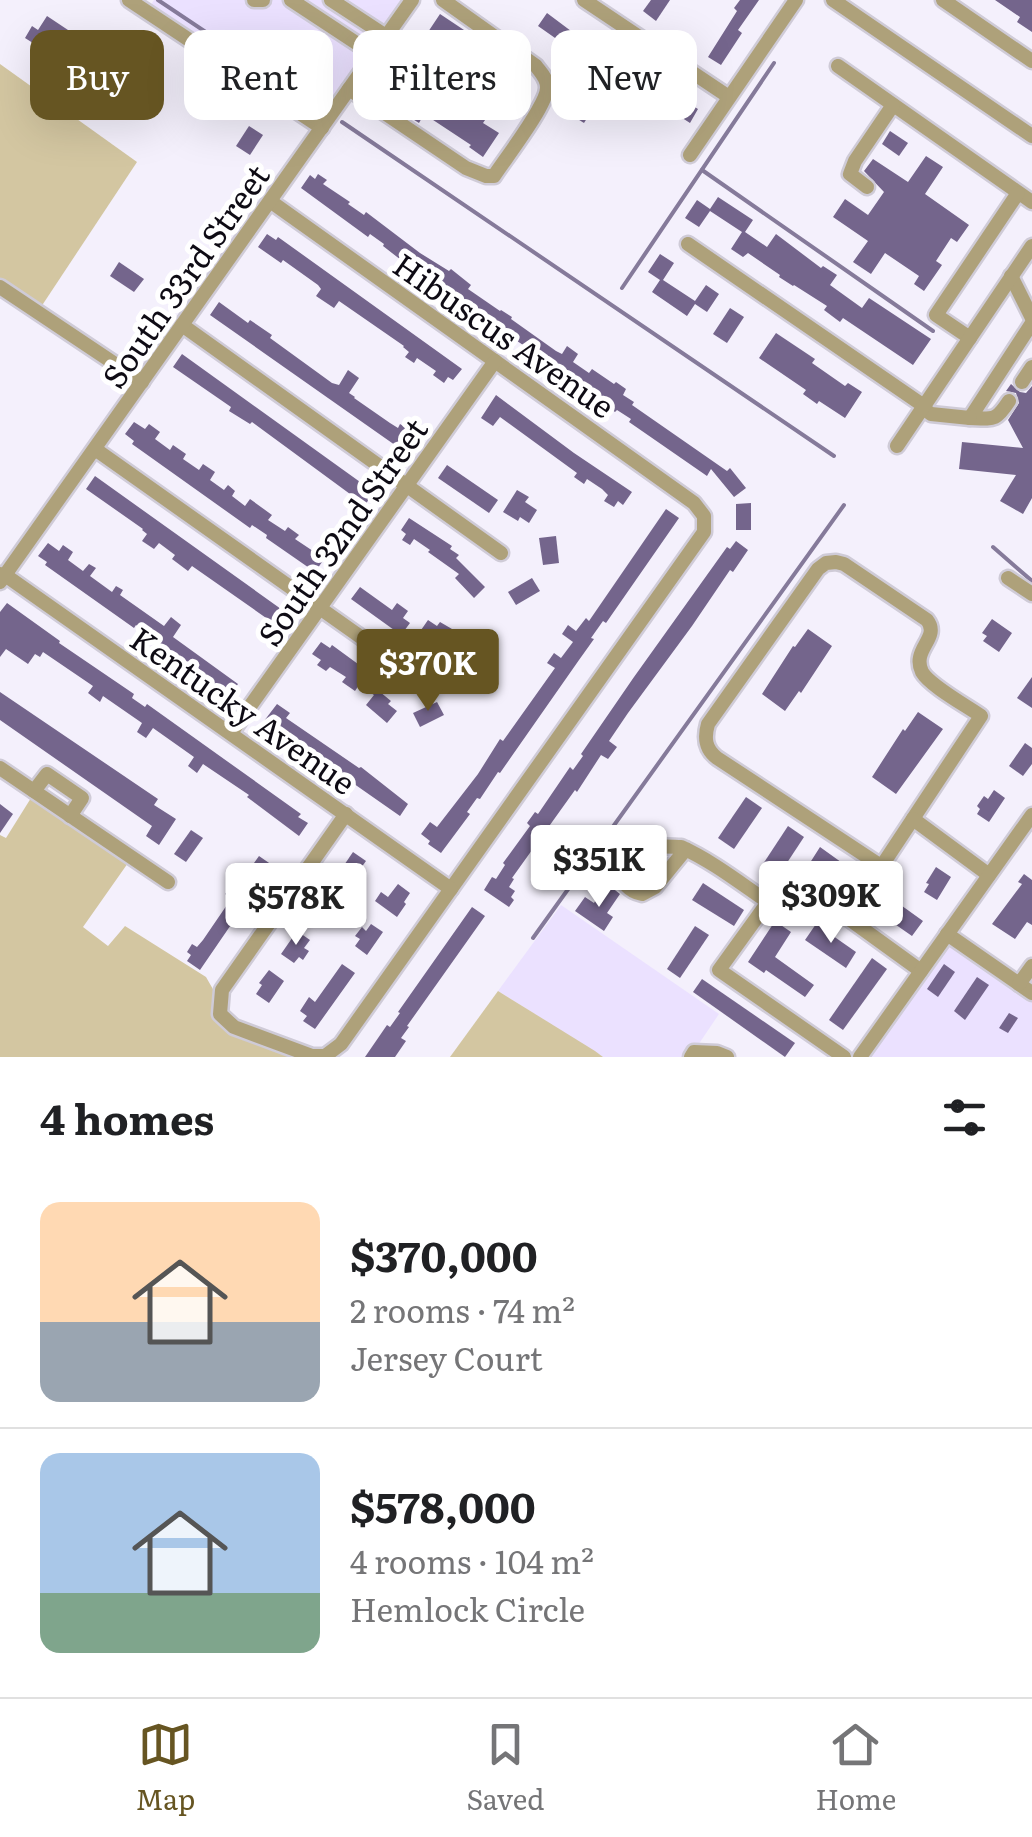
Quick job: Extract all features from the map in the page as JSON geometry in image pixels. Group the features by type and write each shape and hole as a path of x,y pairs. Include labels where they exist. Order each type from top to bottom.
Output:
{"street":[{"path":"129,0 322,128"},
{"path":"254,0 263,0"},
{"path":"291,0 353,41"},
{"path":"330,0 377,30"},
{"name":"South 33rd Street","path":"390,30 412,0"},
{"path":"349,90 466,168 494,176 548,92 547,81 536,66 442,0"},
{"path":"584,0 730,96"},
{"path":"607,15 618,0"},
{"path":"690,155 796,0"},
{"path":"833,0 1032,136"},
{"path":"943,0 1032,61"},
{"path":"838,66 1032,202"},
{"name":"South 33rd Street","path":"2,577 353,84"},
{"path":"866,187 850,174 892,105"},
{"path":"970,338 936,315 1018,193"},
{"name":"Hibuscus Avenue","path":"270,200 694,503 704,516 704,532 451,888"},
{"path":"688,244 931,414 992,419 1009,401"},
{"path":"897,446 1032,246"},
{"path":"970,418 1032,321 1012,276"},
{"path":"0,287 142,382"},
{"path":"182,326 501,553"},
{"name":"South 32nd Street","path":"231,733 496,361"},
{"path":"1022,382 1032,366"},
{"path":"94,449 412,674"},
{"path":"826,563 844,564 927,620 932,632 922,648 922,672 981,716 913,819 883,864 878,864 717,758 706,743 708,724 826,563"},
{"name":"Kentucky Avenue","path":"2,577 451,888"},
{"path":"1008,578 1032,594"},
{"path":"0,768 168,882"},
{"path":"34,791 47,774 82,798 70,816"},
{"path":"346,814 222,990 220,1014 234,1027 312,1056 326,1056 342,1044 451,888"},
{"path":"860,1057 1032,815"},
{"path":"913,819 989,875"},
{"path":"686,849 655,887 642,894 624,885 619,870 624,856 635,849 686,849 787,910 827,903 921,970"},
{"path":"768,902 719,970 844,1057"},
{"path":"946,934 1026,988 1032,966"},
{"path":"691,1057 694,1052 727,1057"}],"shaded area":[{"path":"154,0 405,0 384,30 353,30 353,74 333,102 333,30 186,30 150,6"},
{"path":"0,64 30,85 30,120 78,120 137,162 41,307 0,279"},
{"path":"31,798 128,863 83,927 108,946 125,926 206,977 214,991 214,1020 295,1057 0,1057 0,835 6,838"},
{"path":"561,905 719,1014 690,1057 603,1057 498,991"},
{"path":"950,944 1032,1001 1032,1057 867,1057"},
{"path":"498,991 595,1051 603,1057 450,1057"}],"building":[{"path":"651,0 670,0 656,21 643,11"},
{"path":"740,0 759,0 721,65 708,57"},
{"path":"995,0 1032,0 1032,32 1017,22 1020,17"},
{"path":"547,13 570,30 551,30 551,35 538,26"},
{"path":"440,14 464,30 429,30"},
{"path":"47,16 68,30 38,30"},
{"path":"433,120 485,120 483,123 499,133 483,157"},
{"path":"249,126 263,135 250,155 236,146"},
{"path":"890,131 908,143 899,156 882,144"},
{"path":"926,156 943,167 925,194 969,225 957,242 951,238 936,261 942,265 924,291 914,284 919,276 885,253 871,274 853,262 868,241 833,217 845,199 868,215 884,192 864,171 873,159 908,182"},
{"path":"318,174 327,180 323,184 348,204 364,215 366,212 420,253 451,269 471,285 468,289 556,351 562,354 567,346 578,354 573,362 626,389 623,395 634,402 632,405 727,471 730,468 746,488 734,497 711,469 707,476 301,188 310,175 315,179"},
{"path":"718,197 753,220 745,232 767,247 776,234 821,268 837,275 830,285 862,308 869,298 931,339 913,365 843,318 840,322 824,310 827,306 748,253 743,257 731,249 742,232 710,211 699,227 685,218 697,200 710,209"},
{"path":"267,234 276,240 278,237 462,369 453,380 448,377 444,383 433,375 436,371 417,358 414,363 405,357 409,352 404,346 339,301 334,308 316,296 321,289 318,285 258,247"},
{"path":"660,254 674,263 663,280 695,301 706,285 719,294 707,312 695,304 687,316 652,292 660,280 648,272"},
{"path":"119,262 144,279 134,292 110,276"},
{"path":"219,302 272,335 270,338 332,383 339,385 348,370 359,378 349,393 354,398 398,428 400,424 414,433 402,450 210,315"},
{"path":"730,308 744,317 727,343 713,334"},
{"path":"776,333 815,359 812,363 845,386 848,383 862,392 845,418 819,401 817,404 803,394 806,390 759,358"},
{"path":"182,354 374,492 365,505 252,422 229,411 231,407 173,367"},
{"path":"1011,384 1026,393 1032,386 1032,498 1023,514 1000,501 1016,475 959,469 962,442 1023,448 1008,420 1019,403 1016,393 1006,391"},
{"path":"496,395 632,492 623,505 618,501 614,507 604,501 608,495 602,489 587,479 584,484 574,477 577,473 500,417 493,426 481,418"},
{"path":"134,422 145,429 149,424 160,432 155,439 170,450 173,445 186,454 183,459 199,470 203,464 215,472 210,480 224,490 228,485 235,491 232,496 245,506 250,499 272,515 268,520 285,531 288,527 299,535 295,539 327,555 315,572 132,444 134,441 125,434"},
{"path":"447,465 498,500 489,513 438,478"},
{"path":"95,476 288,614 279,627 192,566 188,571 159,543 154,549 142,541 147,534 143,529 86,489"},
{"path":"517,490 529,497 525,502 537,510 529,523 503,512"},
{"path":"751,503 751,530 736,530 736,504"},
{"path":"666,509 679,518 441,853 421,834 430,822 437,827 500,739 503,741 555,668 547,663 554,653 561,658 573,642 562,634 568,625 576,631 586,618 589,621"},
{"path":"409,518 452,546 450,549 459,555 456,558 485,587 474,598 455,578 459,574 430,550 414,539 410,545 402,540 406,534 401,530"},
{"path":"556,536 559,563 543,565 539,538"},
{"path":"736,541 748,550 609,741 617,747 608,759 601,755 512,878 509,887 515,891 509,907 484,890 492,877 496,879 530,826 527,823 535,812 538,814 570,767 573,770 634,677 727,547 730,549"},
{"path":"48,543 59,551 63,545 73,552 68,560 83,571 89,564 96,568 90,576 112,592 116,586 123,590 120,595 164,626 171,617 181,625 173,637 238,684 229,696 149,639 151,636 136,625 134,628 45,565 47,562 38,556"},
{"path":"532,578 540,591 516,605 508,592"},
{"path":"360,587 392,610 397,603 408,611 403,618 410,623 401,635 351,599"},
{"path":"7,603 134,694 132,698 145,707 147,704 301,814 298,817 308,823 299,836 203,764 197,773 188,766 194,757 153,728 146,738 137,732 142,723 103,696 100,702 88,693 93,686 43,652 40,657 35,654 28,664 6,649 0,657 0,612"},
{"path":"992,619 1012,633 999,652 983,641 987,636 982,633"},
{"path":"428,620 452,629 440,647 419,633"},
{"path":"808,629 832,646 785,711 762,694"},
{"path":"321,642 330,648 332,645 373,675 368,682 397,711 387,723 366,705 374,695 359,685 355,691 342,682 346,677 330,667 326,671 317,665 321,660 312,654"},
{"path":"453,660 467,662 463,690 449,688"},
{"path":"1032,677 1032,708 1017,698"},
{"path":"0,692 158,799 154,805 176,819 159,845 146,836 152,826 0,720"},
{"path":"437,702 444,715 420,727 413,713"},
{"path":"277,704 290,713 286,718 361,767 408,804 400,816 264,721"},
{"path":"918,712 943,729 896,794 872,777"},
{"path":"1025,743 1032,748 1032,764 1023,776 1009,766"},
{"path":"994,790 1005,798 989,822 977,814 977,806"},
{"path":"746,797 762,808 734,849 718,838"},
{"path":"0,804 13,814 0,833"},
{"path":"788,826 804,837 777,878 761,867"},
{"path":"191,830 203,838 186,862 174,854"},
{"path":"820,847 923,921 912,936 824,875 815,890 799,880"},
{"path":"353,852 366,861 350,883 338,874"},
{"path":"259,856 272,865 200,970 187,961 191,955 187,952 192,944 197,947 203,940 231,899 225,894 231,886 235,889"},
{"path":"936,867 951,877 937,900 924,892"},
{"path":"1024,874 1032,880 1032,925 1027,922 1015,939 992,924 1022,884 1018,882"},
{"path":"703,883 744,910 734,926 692,900"},
{"path":"398,884 410,893 397,917 375,901 381,892 388,897"},
{"path":"611,887 620,894 607,913 613,917 604,931 575,911 585,897 594,903 597,898 602,902"},
{"path":"327,892 338,901 323,923 311,914"},
{"path":"472,907 485,916 407,1026 401,1038 406,1041 395,1057 365,1057 400,1013"},
{"path":"775,921 791,932 775,957 814,985 805,997 748,962"},
{"path":"371,924 383,932 367,955 355,946 360,939 355,936"},
{"path":"816,924 856,952 846,968 805,940"},
{"path":"695,926 709,935 680,978 667,969"},
{"path":"297,931 310,940 304,948 309,951 303,960 299,957 294,963 281,954"},
{"path":"872,958 887,969 843,1030 829,1020"},
{"path":"342,964 355,973 315,1029 303,1021 307,1016 300,1011 309,997 315,1002"},
{"path":"944,964 955,972 938,997 927,989"},
{"path":"269,970 284,981 269,1003 256,994"},
{"path":"977,977 989,985 965,1020 954,1011"},
{"path":"702,979 795,1043 785,1057 693,992"},
{"path":"1009,1013 1018,1018 1008,1033 999,1028"}],"waterway":[{"path":"158,0 203,30"},
{"path":"622,288 774,63"},
{"path":"342,122 834,456"},
{"path":"702,170 933,331"},
{"path":"533,938 844,505"},
{"path":"993,547 1032,581"}]}
